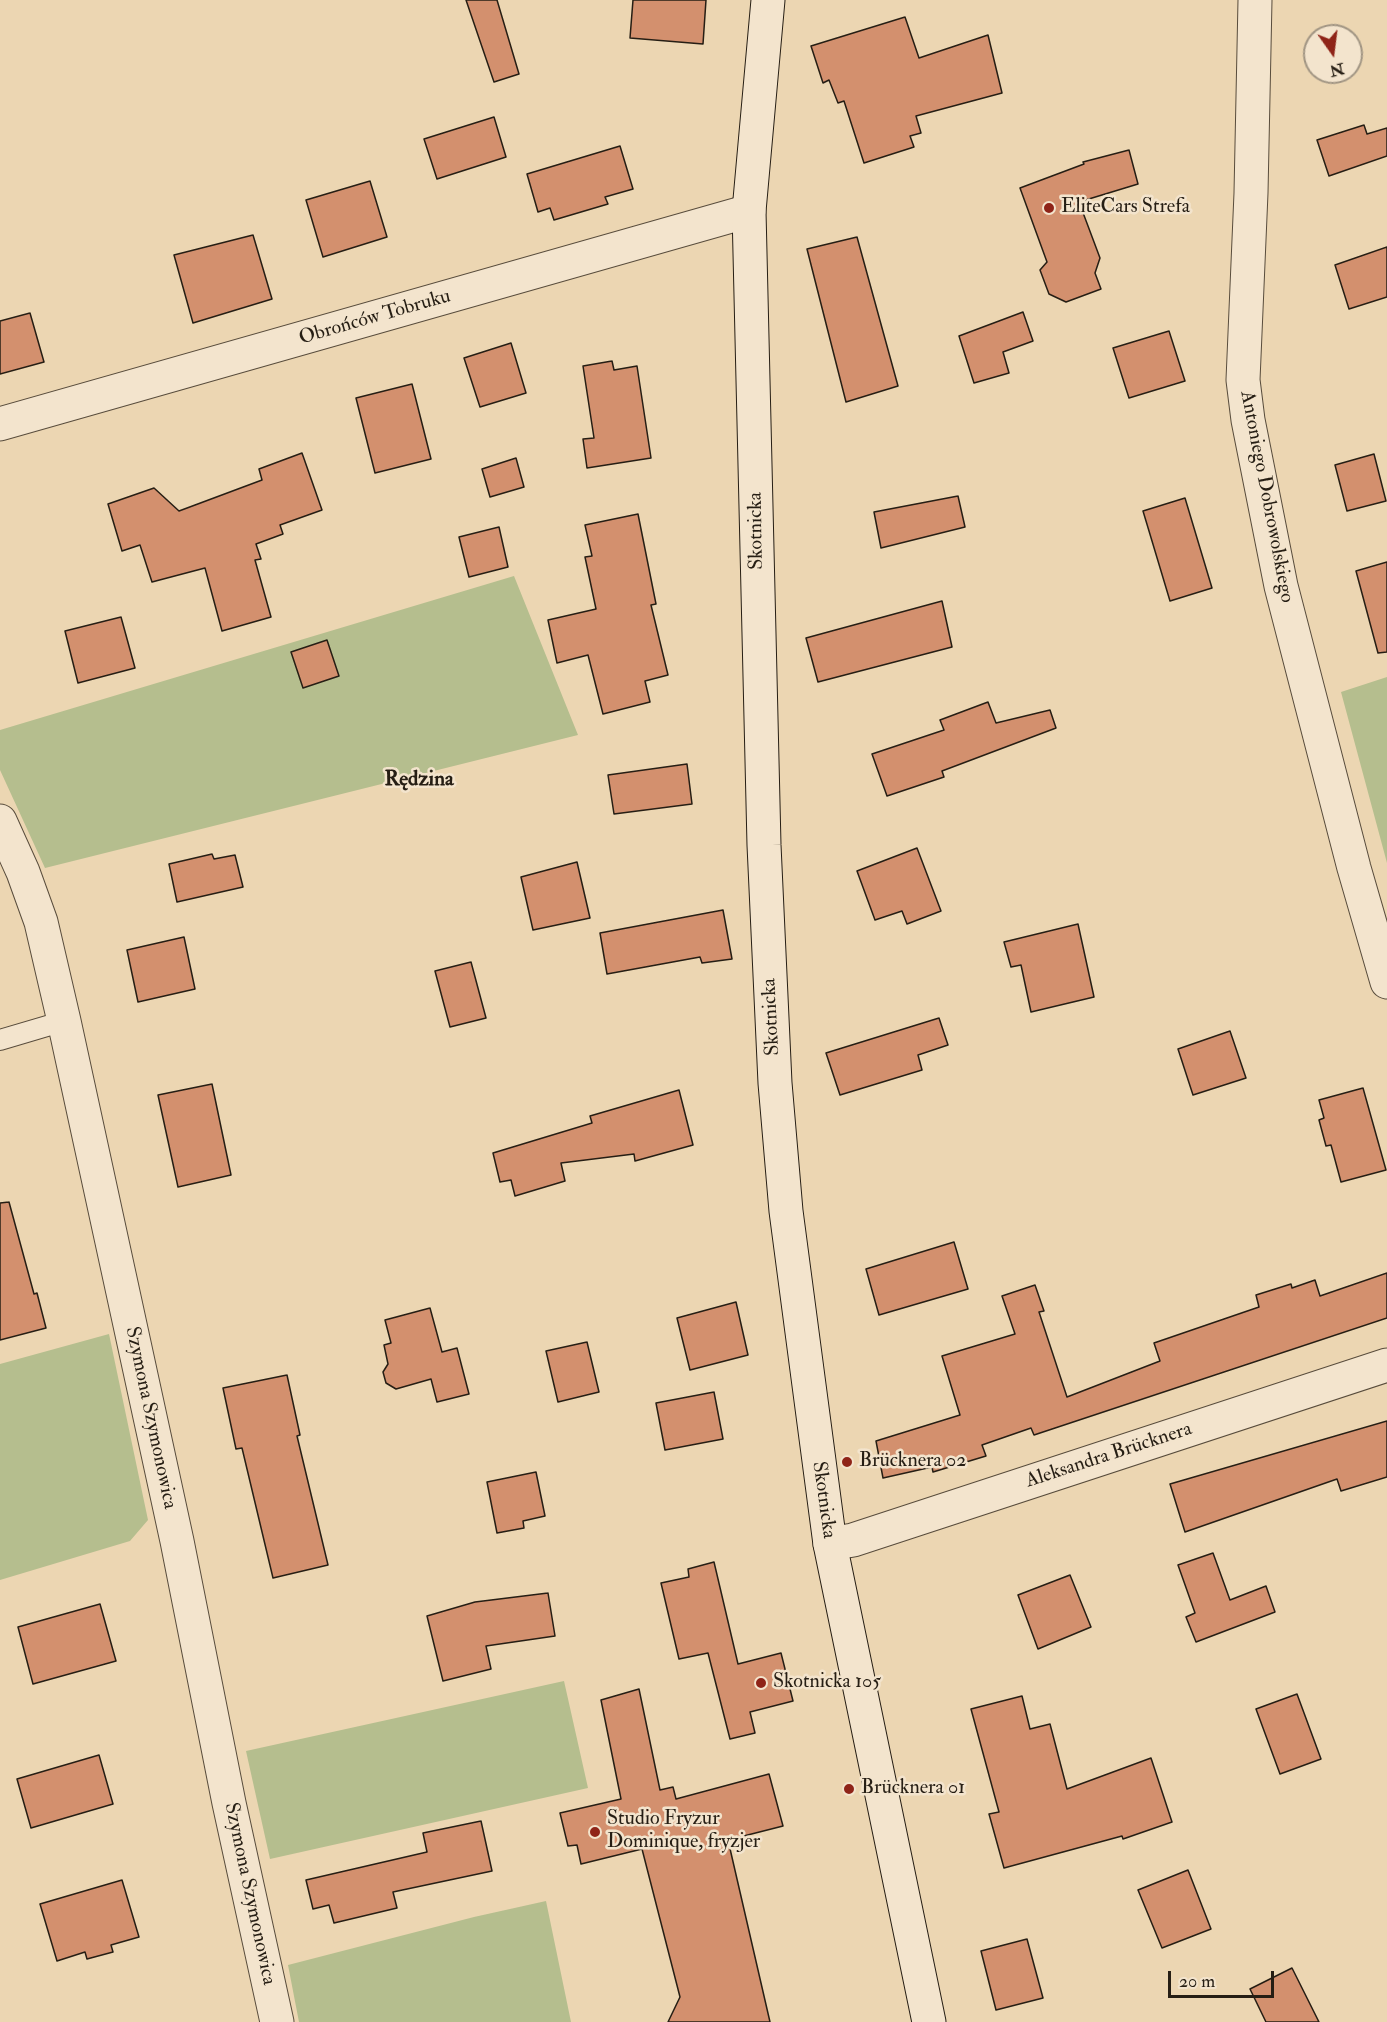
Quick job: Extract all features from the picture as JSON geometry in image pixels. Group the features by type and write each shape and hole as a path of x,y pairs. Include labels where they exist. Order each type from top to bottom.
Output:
{"street":[{"name":"Skotnicka","path":"768,0 749,211 764,845 776,1083 786,1211 830,1544 929,2022"},
{"name":"Antoniego Dobrowolskiego","path":"1255,0 1251,193 1243,380 1248,420 1281,586 1354,868 1387,982"},
{"name":"Obrońców Tobruku","path":"0,424 749,211"},
{"name":"Szymona Szymonowica","path":"0,821 23,872 41,922 64,1021 175,1529 229,1803 277,2022"},
{"name":"Aleksandra Brücknera","path":"830,1544 853,1540 1387,1365"}],"lane":[{"path":"0,1040 64,1021"}],"green space":[{"path":"514,576 578,735 45,868 0,770 0,730"},
{"path":"1387,677 1387,863 1341,692"},
{"path":"109,1334 148,1520 130,1541 0,1580 0,1364"},
{"path":"564,1681 588,1788 270,1859 246,1751"},
{"path":"546,1901 571,2022 299,2022 288,1965 474,1917"}],"building":[{"path":"466,0 497,0 519,74 494,82"},
{"path":"633,0 706,0 703,44 630,38"},
{"path":"905,17 919,58 988,35 1002,93 916,116 921,133 910,136 914,147 864,163 844,101 838,103 829,80 823,83 811,46"},
{"path":"494,117 506,157 437,179 424,139"},
{"path":"1364,125 1367,134 1387,128 1387,156 1329,176 1317,140"},
{"path":"620,146 633,189 605,197 608,204 554,220 550,208 538,212 527,174"},
{"path":"1129,150 1138,184 1079,202 1100,258 1095,273 1101,289 1066,302 1049,294 1040,270 1047,262 1020,188 1084,164 1083,162"},
{"path":"370,181 387,237 323,257 306,200"},
{"path":"253,235 272,299 193,323 174,255"},
{"path":"857,237 898,386 846,402 807,249"},
{"path":"1387,247 1387,297 1349,309 1335,265"},
{"path":"1023,312 1033,341 1003,352 1009,373 974,383 959,336"},
{"path":"30,313 44,362 0,374 0,321"},
{"path":"1169,331 1185,381 1129,398 1113,348"},
{"path":"511,343 526,393 480,407 464,358"},
{"path":"612,361 614,370 637,366 651,458 587,468 583,439 594,438 583,366"},
{"path":"412,384 431,459 375,473 356,398"},
{"path":"302,453 322,510 280,525 283,534 256,544 261,559 255,560 271,617 222,631 205,568 152,582 140,545 122,551 108,504 154,488 179,511 262,480 259,469"},
{"path":"1374,454 1386,501 1347,511 1335,465"},
{"path":"516,458 524,487 490,497 482,469"},
{"path":"958,496 965,527 881,548 874,512"},
{"path":"1185,498 1212,588 1170,601 1143,511"},
{"path":"638,514 656,604 651,605 668,675 645,681 650,702 603,714 588,655 557,663 548,620 596,609 585,557 592,556 585,525"},
{"path":"499,527 508,567 469,577 459,537"},
{"path":"1387,562 1387,652 1378,653 1356,571"},
{"path":"942,601 952,647 818,682 806,638"},
{"path":"121,617 135,668 78,683 65,631"},
{"path":"327,640 339,676 303,688 291,652"},
{"path":"988,702 996,723 1050,710 1056,728 942,771 944,777 887,796 872,754 944,730 940,720"},
{"path":"687,764 692,804 614,814 608,775"},
{"path":"917,848 941,911 907,924 902,911 875,920 857,871"},
{"path":"212,854 214,859 235,855 243,887 177,902 169,864"},
{"path":"577,862 590,918 533,930 521,877"},
{"path":"723,910 732,959 702,963 700,957 607,974 600,933"},
{"path":"1078,924 1094,997 1031,1012 1021,965 1011,967 1004,942"},
{"path":"184,937 195,989 138,1002 127,950"},
{"path":"471,962 486,1018 450,1027 435,971"},
{"path":"939,1018 948,1045 918,1055 922,1070 840,1095 826,1053"},
{"path":"1230,1031 1246,1078 1193,1095 1178,1049"},
{"path":"212,1084 231,1175 178,1187 158,1095"},
{"path":"1363,1088 1386,1170 1341,1182 1331,1145 1326,1146 1319,1120 1324,1118 1319,1100"},
{"path":"679,1090 693,1145 635,1161 634,1154 561,1163 565,1181 515,1196 511,1180 500,1182 493,1153 592,1123 590,1116"},
{"path":"9,1202 34,1294 37,1293 46,1328 0,1340 0,1203"},
{"path":"954,1242 968,1289 879,1315 866,1269"},
{"path":"1387,1273 1387,1318 1034,1435 1031,1428 982,1445 986,1456 933,1472 932,1467 883,1478 876,1441 960,1415 942,1356 1015,1334 1002,1296 1035,1285 1044,1311 1039,1312 1067,1397 1160,1361 1154,1343 1259,1307 1256,1295 1291,1284 1292,1288 1315,1280 1320,1296"},
{"path":"736,1302 748,1355 690,1370 677,1318"},
{"path":"430,1308 442,1352 457,1348 469,1394 437,1402 431,1379 396,1389 386,1383 383,1372 388,1364 384,1345 391,1343 385,1320"},
{"path":"587,1342 599,1392 558,1402 546,1351"},
{"path":"287,1375 300,1435 297,1436 328,1565 273,1578 242,1448 236,1449 223,1388"},
{"path":"714,1392 723,1439 665,1450 656,1403"},
{"path":"1387,1421 1387,1477 1341,1491 1337,1479 1185,1532 1170,1484"},
{"path":"536,1472 545,1516 523,1521 524,1528 497,1533 487,1482"},
{"path":"1213,1553 1230,1600 1266,1586 1275,1612 1196,1642 1186,1617 1195,1613 1178,1565"},
{"path":"714,1562 738,1664 781,1653 793,1701 750,1712 755,1733 730,1739 708,1653 679,1659 661,1583 689,1577 688,1569"},
{"path":"1070,1575 1091,1627 1038,1649 1018,1595"},
{"path":"548,1593 555,1636 486,1646 491,1669 443,1681 427,1616 475,1602"},
{"path":"100,1604 116,1661 33,1684 18,1627"},
{"path":"639,1689 660,1790 673,1787 676,1799 769,1774 783,1826 728,1840 770,2022 668,2022 680,1997 642,1849 581,1864 577,1845 568,1846 560,1813 621,1799 601,1700"},
{"path":"1297,1694 1321,1759 1280,1774 1256,1709"},
{"path":"1022,1696 1030,1729 1050,1724 1067,1789 1151,1758 1172,1822 1123,1839 1122,1836 1004,1868 989,1814 999,1812 971,1709"},
{"path":"99,1755 113,1804 31,1828 17,1779"},
{"path":"481,1821 492,1871 393,1892 397,1908 334,1923 329,1905 313,1909 306,1880 427,1852 423,1833"},
{"path":"1188,1870 1211,1929 1162,1948 1138,1890"},
{"path":"122,1880 139,1937 111,1945 113,1952 87,1959 85,1952 57,1961 40,1904"},
{"path":"1027,1939 1043,1998 996,2010 981,1951"},
{"path":"1292,1968 1319,2022 1266,2022 1250,1989"}],"place":[{"name":"EliteCars Strefa","path":"1049,208"},
{"name":"Brücknera 02","path":"847,1462"},
{"name":"Skotnicka 105","path":"761,1683"},
{"name":"Brücknera 01","path":"849,1789"},
{"name":"Studio Fryzur Dominique, fryzjer","path":"595,1832"}],"district":[{"name":"Rędzina","path":"419,780"}]}
